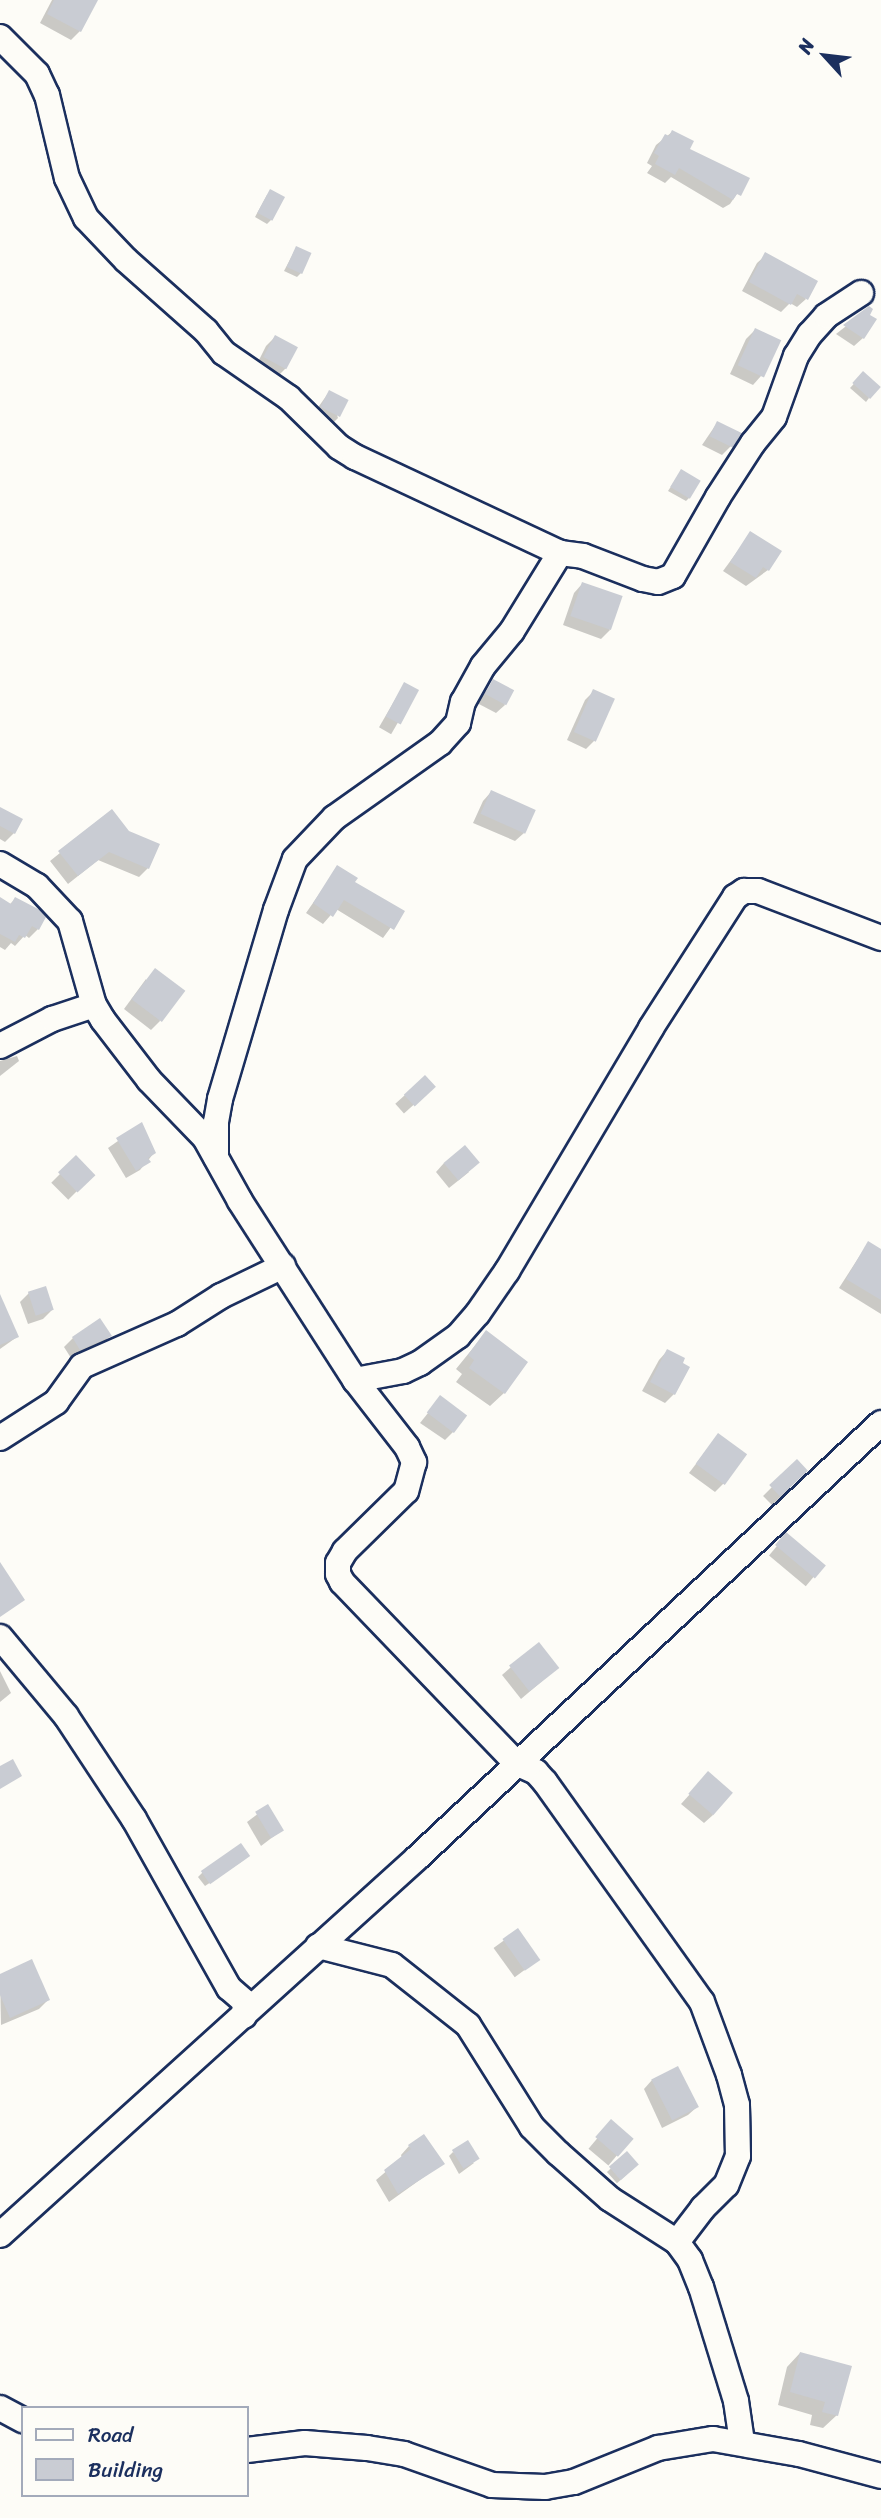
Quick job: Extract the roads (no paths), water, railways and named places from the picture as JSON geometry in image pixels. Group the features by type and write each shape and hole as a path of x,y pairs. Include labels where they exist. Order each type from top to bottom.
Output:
{"street":[{"path":"0,37 37,74 47,95 67,178 86,218 126,260 206,331 224,353 289,398 339,447 355,457 560,553 583,556 643,579 658,582 673,576 718,497 753,443 774,417 796,356 810,334 826,316 861,293"},
{"path":"216,1158 216,1122 220,1099 275,910 295,859 334,818 440,743 458,723 463,702 483,666 512,631 560,553"},
{"path":"0,864 37,886 70,921 94,1004 121,1048 198,1130 355,1380 407,1447 414,1462 406,1490 345,1551 338,1563 338,1574 383,1627 516,1763 536,1772 554,1793 702,2002 729,2075 739,2133 733,2172 726,2185 702,2208 677,2242"},
{"path":"355,1380 404,1371 420,1363 458,1336 478,1313 507,1271 658,1017 735,897 744,891 758,891 881,938"},
{"path":"0,1046 52,1019 94,1004"},
{"path":"0,1438 56,1402 72,1376 89,1362 177,1324 220,1296 283,1266"},
{"path":"0,2235 106,2137 244,2016 881,1423"},
{"path":"0,1637 66,1716 134,1819 229,1988 244,2002 244,2016"},
{"path":"318,1946 392,1965 459,2018 484,2047 532,2127 610,2199 677,2242 690,2260 701,2287 736,2401 742,2442"},
{"path":"0,2408 21,2419"},
{"path":"248,2450 305,2443 367,2448 404,2454 492,2485 545,2487 574,2482 658,2448 712,2439 742,2442 854,2467 881,2476"}]}
